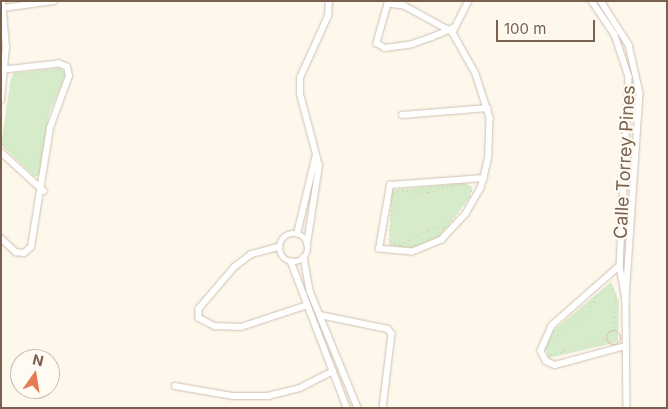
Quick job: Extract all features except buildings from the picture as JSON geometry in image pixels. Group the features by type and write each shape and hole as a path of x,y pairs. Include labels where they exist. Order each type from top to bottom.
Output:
{"street":[{"path":"1,100 5,70 2,1"},
{"path":"3,8 54,1"},
{"path":"330,1 328,16 300,78 300,94 319,166 304,257 320,314 358,408"},
{"path":"469,1 451,29 412,44 385,48 377,43 388,4 404,6 451,29 488,108 491,145 484,178 466,214 442,240 412,252 379,249 390,185 484,178"},
{"name":"Calle Torrey Pines","path":"592,1 616,35 629,77 620,266 626,301"},
{"name":"Calle Torrey Pines","path":"601,1 625,37 639,84 626,301 627,408"},
{"path":"1,238 16,252 24,253 32,247 44,191 47,142 69,71 59,64 5,70"},
{"path":"402,115 488,108"},
{"path":"1,152 44,191"},
{"path":"297,234 316,155"},
{"path":"297,234 307,244"},
{"path":"297,234 288,235 280,247 251,255 235,267 199,309 199,318 215,326 241,327 305,306"},
{"path":"280,247 291,261 305,306 347,408"},
{"path":"291,261 304,257"},
{"path":"620,266 552,326 541,351 546,361 555,365 626,346"},
{"path":"320,314 388,329 392,334 383,408"},
{"path":"175,386 233,396 268,396 300,388 332,372"}],"path":[{"path":"464,183 472,192 449,226 427,230 400,245 389,240 392,190 428,192 464,183"},
{"path":"550,347 553,356 607,338 614,330 615,292 606,285"},
{"path":"553,340 589,310 600,291"},
{"path":"607,338 618,342 619,334 614,330"}],"green space":[{"path":"60,68 66,74 49,114 41,174 35,177 1,145 11,78 14,73"},
{"path":"464,183 472,187 470,197 440,236 415,248 389,246 392,190"},
{"path":"611,282 619,301 618,342 549,358 545,347 554,330"}]}
